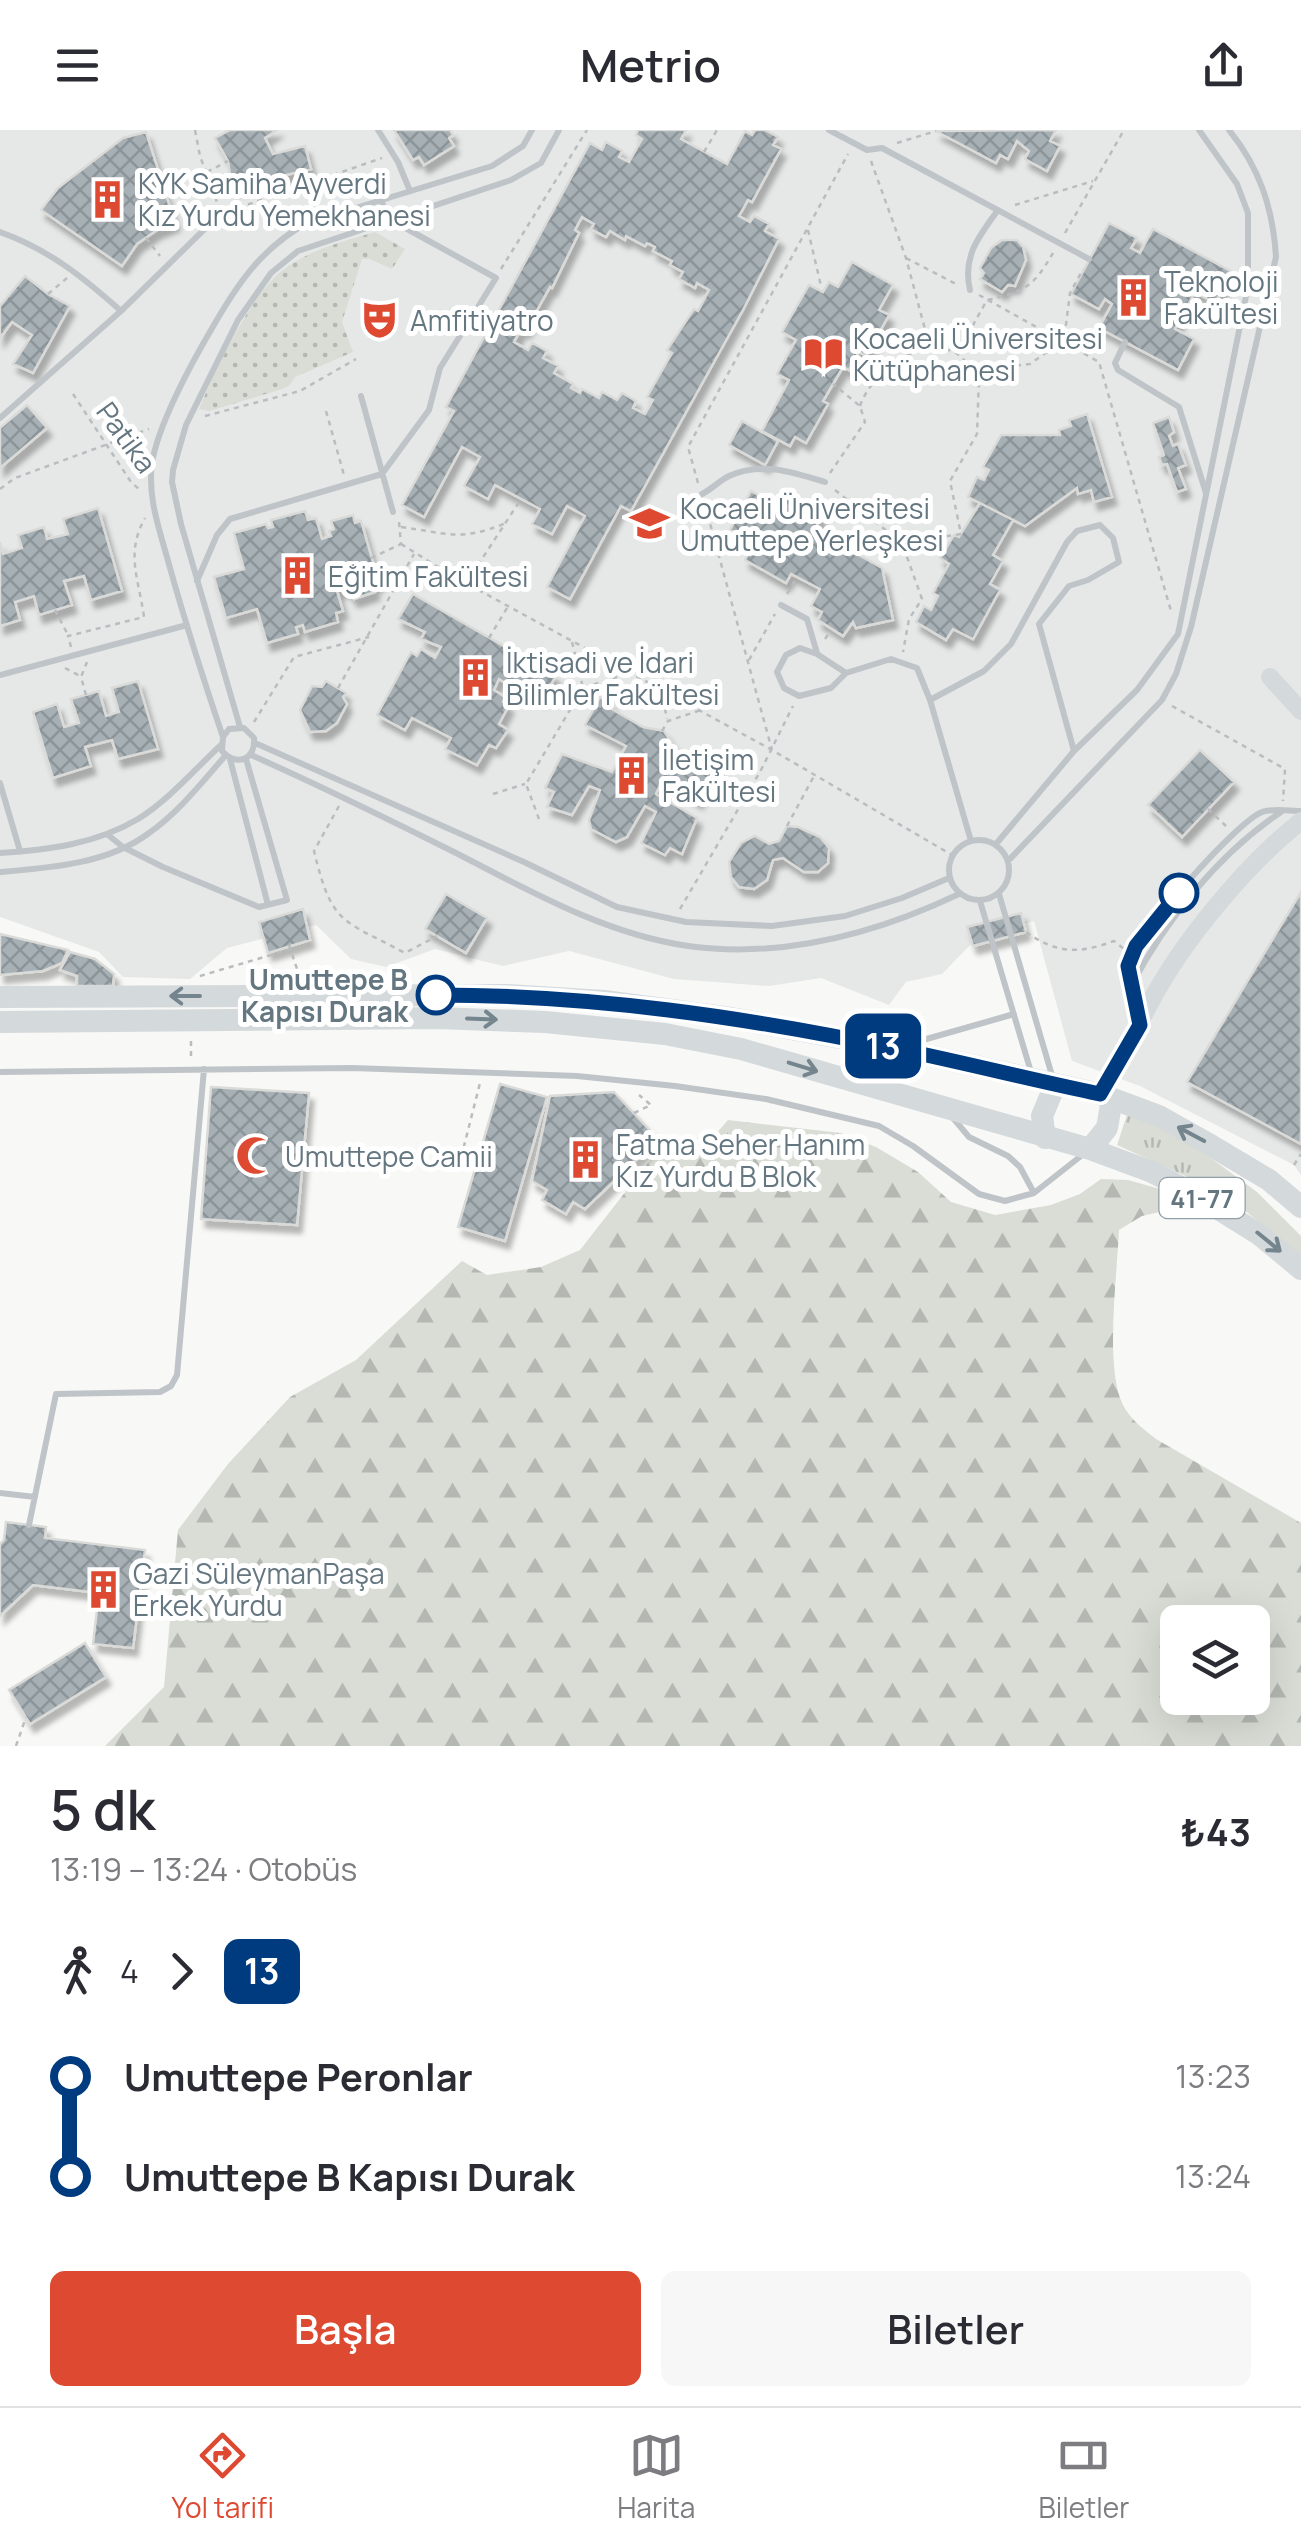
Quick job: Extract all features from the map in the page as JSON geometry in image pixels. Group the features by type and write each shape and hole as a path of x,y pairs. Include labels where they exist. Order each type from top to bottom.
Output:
{"highway":[{"name":"41-77","path":"0,997 520,995 604,1000 731,1018 895,1048 1106,1096 1159,1116 1207,1142 1269,1180 1301,1207"},
{"name":"41-77","path":"0,1022 438,1018 617,1028 741,1049 1090,1149 1152,1172 1260,1234 1301,1269"},
{"path":"1044,1083 1045,1138"},
{"path":"1090,1149 1107,1128 1106,1096"}],"main road":[{"path":"1270,678 1301,710"},
{"path":"1106,1096 1158,989 1222,900 1301,822"}],"lane":[{"path":"378,130 410,191"},
{"path":"268,904 152,502 152,462 165,424 203,343 236,287 279,240 306,223 492,166 523,146 532,130"},
{"path":"240,727 172,482 178,446 189,419 238,320 271,274 310,245 511,180 541,163 559,130"},
{"path":"829,130 867,150 882,148 1089,259"},
{"path":"996,844 1074,751 1137,690 1178,634 1248,286 1248,213 1237,184 1199,130"},
{"path":"1008,861 1162,700 1176,674 1191,627 1276,257 1266,193 1256,167 1229,130"},
{"path":"197,582 217,535 230,519 382,474 429,410 440,368 496,278 389,219 382,200"},
{"path":"970,290 966,274 969,255 998,210"},
{"path":"0,418 122,311 221,213"},
{"path":"0,232 32,243 76,271 122,311"},
{"path":"1125,342 1115,363 1118,370 1179,407 1206,494"},
{"path":"361,396 394,512"},
{"path":"702,494 748,469 784,470 825,482"},
{"path":"930,700 984,671 1011,644 1066,542 1078,531 1100,525 1113,538 1120,562 1069,586 1040,624 1074,751"},
{"path":"780,605 807,619 817,654"},
{"path":"0,675 186,625"},
{"path":"846,674 817,654 800,648 786,654 777,672 784,688 799,696 831,688 846,674 891,659 917,668 971,840"},
{"path":"0,852 20,852 108,835 142,817 222,741 229,729 240,727 249,730 255,743 617,907 676,920 772,926 845,916 949,878"},
{"path":"108,835 123,847 259,907 287,900 248,757 255,743"},
{"path":"0,872 57,867 123,847 147,835 172,814 228,757 248,757 344,796 614,929 688,946 774,949 854,935 911,917 960,894"},
{"path":"0,783 20,852"},
{"path":"1140,1025 1128,966 1166,906 1234,834 1263,812 1301,811"},
{"path":"1131,986 1148,953 1182,907 1236,848 1282,812"},
{"path":"971,840 996,844 1008,861 1008,880 999,894 980,901 960,894 949,878 952,856 971,840"},
{"path":"999,894 1044,1083"},
{"path":"980,901 1014,1014 1044,1083"},
{"path":"895,1048 1014,1014"},
{"path":"0,1072 266,1067 483,1072 623,1081 766,1099 879,1126 979,1194 1005,1201 1034,1192 1090,1149"},
{"path":"29,1525 56,1394 160,1392 171,1386 177,1374 204,1069"},
{"path":"947,1110 969,1137 1008,1156 1020,1167 1034,1192"},
{"path":"0,1493 35,1497"}],"path":[{"path":"195,130 221,213 393,154"},
{"path":"496,278 587,130"},
{"path":"704,152 717,130"},
{"path":"958,354 987,300 1027,289 1038,279 1124,130"},
{"path":"882,148 936,131"},
{"path":"772,750 688,447 854,143"},
{"path":"867,150 906,258 930,348"},
{"path":"206,172 228,161"},
{"path":"998,210 1095,180"},
{"path":"807,228 821,286"},
{"path":"146,238 167,265"},
{"path":"906,258 1099,362 1178,634"},
{"path":"978,377 990,369 1030,364 1064,340 1070,293 1089,259"},
{"path":"48,294 76,271"},
{"path":"860,406 864,394 888,366 930,348 958,354 978,377 977,434 950,481 961,534 902,544"},
{"path":"189,419 300,391 356,359"},
{"path":"833,384 860,406 865,422 825,482 902,544 922,600 909,619 902,663"},
{"name":"Patika","path":"73,394 131,482 152,502"},
{"path":"326,412 348,486"},
{"path":"0,489 15,478 165,424"},
{"path":"466,584 521,499"},
{"path":"68,636 144,617 132,558 136,533 152,502"},
{"path":"394,512 401,528 400,544"},
{"path":"401,528 462,536 506,522"},
{"path":"400,544 466,584 772,750 952,856"},
{"path":"372,558 400,544"},
{"path":"338,688 414,552"},
{"path":"749,661 796,577"},
{"path":"490,638 508,606"},
{"path":"55,610 74,655"},
{"path":"249,730 294,657 369,637"},
{"path":"571,640 583,688"},
{"path":"86,695 81,677 91,651"},
{"path":"492,794 526,784 583,688 630,672"},
{"path":"660,689 668,721"},
{"path":"676,920 799,696"},
{"path":"1162,700 1285,768 1282,812"},
{"path":"662,731 668,721 700,710"},
{"path":"787,826 815,775"},
{"path":"526,784 539,819"},
{"path":"344,796 314,851 323,889 337,916 404,953 437,936"},
{"path":"1208,809 1234,834"},
{"path":"1026,932 1046,946 1078,951 1114,941 1132,957"},
{"path":"190,979 290,947 306,995"},
{"path":"479,1156 463,1150 483,1072"},
{"path":"623,1081 651,1105 634,1113"},
{"path":"1294,1164 1301,1154"},
{"path":"16,1746 26,1716"}],"shaded area":[{"name":"Kocaeli Üniversitesi Umuttepe Yerleşkesi","path":"0,130 1301,130 1301,1175 1294,1165 1140,1086 1072,1061 1034,921 975,940 942,974 906,982 889,1005 821,978 769,986 674,979 569,951 503,966 435,949 386,967 351,959 316,925 227,948 190,979 123,977 99,952 0,917"}],"green space":[{"path":"375,232 405,249 392,269 362,259 342,322 353,352 295,377 289,386 279,390 209,411 199,409 235,334 271,282 304,257"},
{"path":"1128,1112 1200,1150 1257,1192 1301,1236 1301,1257 1225,1194 1117,1145"},
{"path":"728,1120 841,1133 876,1147 918,1172 951,1202 995,1215 1051,1205 1080,1194 1101,1179 1128,1180 1181,1195 1195,1204 1142,1216 1119,1230 1113,1339 1116,1381 1126,1410 1156,1439 1301,1523 1301,1746 105,1746 164,1687 178,1530 228,1464 290,1397 356,1360 462,1261 487,1275 541,1267 580,1250 662,1145 716,1134"}],"building":[{"path":"230,130 277,130 265,138 273,154 305,146 311,169 232,188 228,161 215,138"},
{"path":"394,130 450,130 454,146 424,165 419,157 413,160"},
{"path":"638,130 686,130 681,139 727,164 745,131 752,135 755,130 765,130 778,137 773,145 781,149 752,202 748,200 739,216 750,222 754,216 769,224 765,231 779,239 631,511 621,506 570,599 547,587 585,516 567,506 552,534 532,524 540,509 495,485 488,499 464,486 480,457 462,447 424,517 402,505 454,411 446,407 590,143 602,150 606,142 622,151 619,157 629,162 642,139 636,135","holes":["582,217 594,224 591,229 606,237 610,231 625,240 626,236 655,247 653,251 683,272 679,279 709,290 698,311 694,309 667,350 672,353 647,397 653,400 645,414 633,408 636,401 622,393 617,400 602,392 599,398 582,389 580,393 554,373 558,366 543,358 547,351 532,343 528,350 514,342 552,288 579,233 575,230"]},
{"path":"1056,130 1050,141 1060,146 1047,171 1025,159 1029,151 1017,141 1008,159 1000,155 996,163 936,131"},
{"name":"KYK Samiha Ayverdi Kız Yurdu Yemekhanesi","path":"146,132 175,223 137,244 122,266 41,210 58,188 123,138"},
{"name":"Teknoloji Fakültesi","path":"1109,223 1137,238 1131,248 1140,253 1153,229 1232,272 1215,303 1195,292 1175,329 1194,339 1178,370 1099,328 1112,304 1105,299 1099,309 1071,294"},
{"path":"1002,240 1017,240 1026,260 1015,286 1008,285 1002,292 980,279 984,273 980,268 991,248"},
{"name":"Kocaeli Üniversitesi Kütüphanesi","path":"852,262 893,285 879,310 889,315 866,356 859,352 849,370 843,367 823,401 828,404 806,443 795,437 790,446 762,431 789,380 777,374 796,340 782,332 809,285 823,292 829,282 838,287"},
{"path":"25,276 70,306 33,373 13,364 32,335 12,322 0,338 0,306"},
{"path":"27,405 47,428 0,468 0,428"},
{"path":"1087,414 1112,497 1094,502 1091,490 1078,494 1077,488 1025,526 968,497 977,477 984,480 989,470 983,467 1001,435 1060,435 1059,430 1071,426 1069,420"},
{"path":"1169,417 1174,432 1169,436 1173,446 1178,444 1186,465 1178,468 1186,489 1177,492 1167,464 1162,465 1159,457 1164,455 1153,423"},
{"path":"742,421 778,441 765,465 729,445"},
{"path":"751,491 774,504 780,493 822,516 814,530 882,568 893,620 856,628 853,622 843,636 818,620 822,612 811,606 820,589 791,574 786,583 745,560 754,543 730,530"},
{"path":"980,503 1013,520 993,555 1003,561 990,584 1000,590 973,639 953,629 946,640 916,622 924,606 931,610 938,596 933,593 949,564 940,558 954,535 959,537"},
{"path":"98,508 122,591 91,600 84,576 64,581 72,605 39,615 34,596 15,602 20,620 0,626 0,542 3,554 22,548 18,535 44,527 47,539 68,534 63,519"},
{"name":"Eğitim Fakültesi","path":"305,511 308,520 316,518 322,539 331,536 331,521 353,515 355,523 361,521 379,583 373,585 375,592 354,599 346,588 337,591 343,611 336,613 338,622 305,632 303,625 296,627 298,634 267,643 257,609 226,618 214,577 244,569 234,533 266,524 273,527 271,520"},
{"name":"İktisadi ve İdari Bilimler Fakültesi","path":"413,594 556,676 543,698 516,682 512,687 499,679 494,690 509,705 499,724 508,730 496,748 489,745 477,765 445,749 451,738 412,718 405,730 377,715 411,652 417,656 421,649 435,658 441,647 421,639 425,632 398,619"},
{"path":"138,681 158,749 118,759 112,740 85,747 91,766 53,778 33,712 57,704 64,727 79,723 71,699 99,691 106,716 119,712 112,688"},
{"path":"326,681 346,693 343,697 347,704 337,723 326,731 310,732 300,710 312,686 322,687"},
{"name":"İletişim Fakültesi","path":"600,697 612,704 610,708 643,727 664,731 673,745 702,764 706,758 719,764 698,801 663,778 656,794 697,818 682,854 670,848 665,855 641,843 656,812 645,806 627,837 616,842 591,829 589,820 600,790 589,786 572,815 547,807 554,792 545,788 562,754 612,772 626,746 585,725"},
{"path":"1200,750 1234,782 1182,837 1148,805"},
{"path":"787,826 820,837 829,848 828,863 818,872 804,872 783,858 773,860 767,880 754,889 739,887 731,877 729,862 741,843 755,836 769,844 779,841"},
{"path":"1301,892 1301,1144 1187,1082"},
{"path":"446,894 487,918 466,953 425,929"},
{"path":"303,909 310,940 268,953 259,922"},
{"path":"1021,913 1026,932 973,946 967,927"},
{"path":"0,934 68,950 62,963 43,971 0,975"},
{"path":"70,952 95,959 114,974 113,986 77,986 77,976 60,970"},
{"path":"500,1084 547,1097 505,1241 458,1227"},
{"name":"Umuttepe Camii","path":"211,1087 309,1093 297,1225 201,1219"},
{"name":"Fatma Seher Hanım Kız Yurdu B Blok","path":"614,1092 658,1139 585,1209 573,1202 566,1214 542,1200 547,1190 532,1181 550,1096"},
{"name":"Gazi SüleymanPaşa Erkek Yurdu","path":"6,1522 46,1527 45,1538 145,1550 133,1648 93,1644 99,1593 33,1585 0,1616 0,1544"},
{"path":"85,1643 106,1677 30,1724 9,1690"}],"bus line":[{"name":"13","path":"436,995 548,996 661,1007 895,1048 1100,1094 1140,1025 1128,966 1136,946 1179,893"}],"place":[{"name":"KYK Samiha Ayverdi Kız Yurdu Yemekhanesi","path":"108,199"},
{"name":"Teknoloji Fakültesi","path":"1134,297"},
{"name":"Amfitiyatro","path":"380,320"},
{"name":"Kocaeli Üniversitesi Kütüphanesi","path":"823,354"},
{"name":"Kocaeli Üniversitesi Umuttepe Yerleşkesi","path":"650,524"},
{"name":"Eğitim Fakültesi","path":"298,576"},
{"name":"İktisadi ve İdari Bilimler Fakültesi","path":"476,678"},
{"name":"İletişim Fakültesi","path":"632,775"},
{"name":"Umuttepe B Kapısı Durak","path":"436,995"},
{"name":"Umuttepe Camii","path":"255,1156"},
{"name":"Fatma Seher Hanım Kız Yurdu B Blok","path":"586,1160"},
{"name":"Gazi SüleymanPaşa Erkek Yurdu","path":"103,1589"}]}
